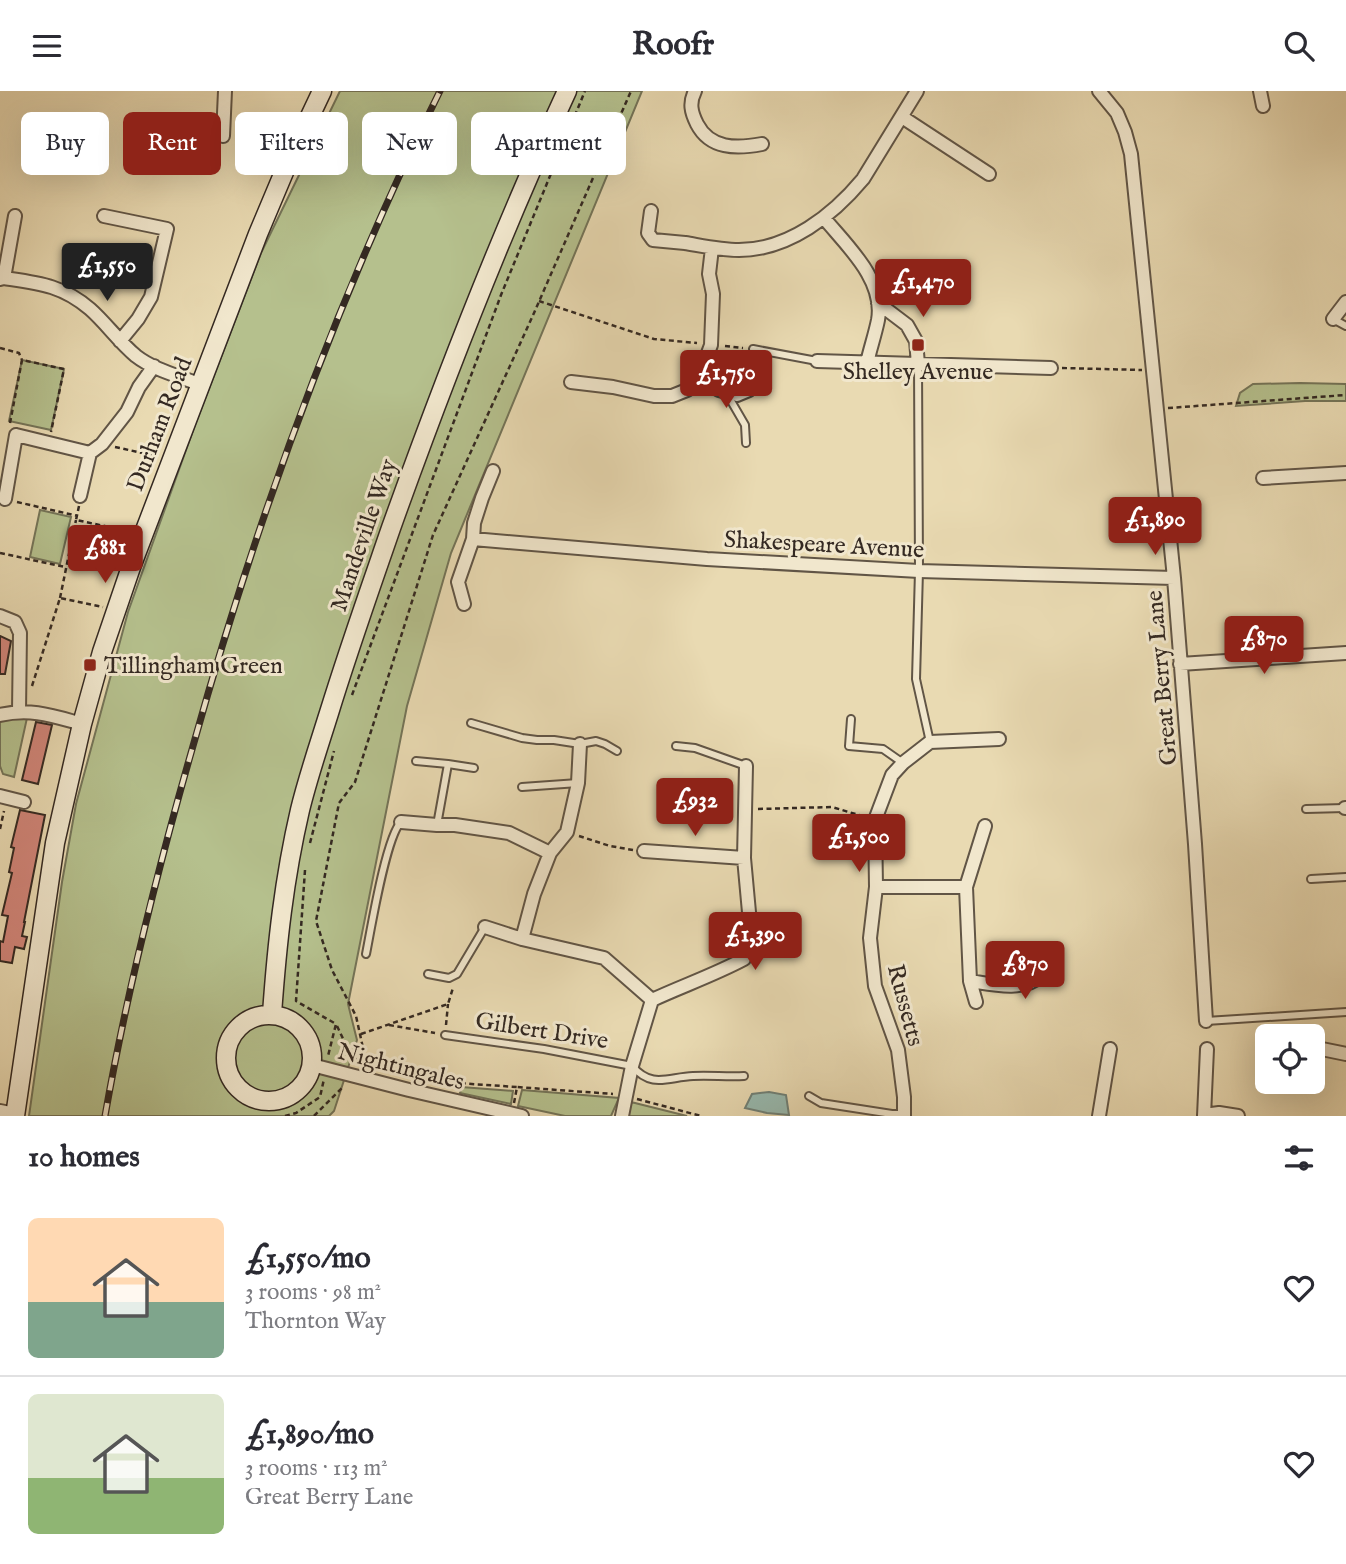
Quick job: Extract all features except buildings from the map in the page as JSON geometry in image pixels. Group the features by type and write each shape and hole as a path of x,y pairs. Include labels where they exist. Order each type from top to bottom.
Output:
{"main road":[{"name":"Durham Road","path":"10,1114 55,843 82,724 102,652 258,234 322,91"},
{"name":"Mandeville Way","path":"272,1014 278,937 290,859 301,807 335,693 401,500 449,372 521,195 567,91"},
{"path":"272,1014 291,1020 300,1027 319,1067 292,1094 273,1101 262,1101 240,1091 232,1081 226,1069 226,1046 239,1025 250,1018 272,1014"},
{"path":"245,1116 252,1098"}],"street":[{"path":"223,136 225,91"},
{"path":"695,91 691,104 692,114 709,140 723,146 745,147 762,144"},
{"path":"651,211 648,233 653,240 742,250 761,247 797,235 824,218 863,179 917,91"},
{"name":"Great Berry Lane","path":"1099,91 1117,113 1131,154 1174,578 1206,1021"},
{"path":"1259,91 1263,106"},
{"path":"902,117 989,174"},
{"path":"15,216 2,278 42,283 61,290 91,310 136,356 201,385"},
{"path":"104,216 167,229 151,297 120,341"},
{"path":"824,218 862,266 875,288 878,319 867,363"},
{"path":"571,383 613,387 654,396 672,396 687,390 702,369 711,345 713,294 709,274 712,248"},
{"path":"1333,319 1346,302"},
{"path":"878,303 907,325 916,341 918,364"},
{"path":"817,361 1051,368"},
{"path":"80,496 90,453 102,444 127,412 139,387 154,366"},
{"path":"702,369 707,382 719,390 737,395 750,390 760,377"},
{"path":"5,499 16,435 90,453"},
{"path":"464,604 458,582 473,538 474,523 482,498 494,471"},
{"path":"1263,478 1346,473"},
{"name":"Shakespeare Avenue","path":"473,538 707,559 919,571 1174,578"},
{"path":"0,616 15,622 20,632 19,711"},
{"path":"1180,664 1346,653"},
{"path":"0,715 19,711 82,724"},
{"path":"930,742 999,739"},
{"name":"Russetts","path":"904,1115 898,1050 875,986 870,938 876,887 875,820 892,775 930,742"},
{"path":"522,939 534,894 550,853 567,832 578,783 580,744"},
{"path":"485,927 522,939 604,958 652,1000 744,959 751,934 744,858 746,766"},
{"path":"4,797 24,802"},
{"path":"401,822 455,825 509,833 550,853"},
{"path":"976,1002 970,981 966,887 985,826"},
{"path":"644,851 744,858"},
{"path":"876,887 966,887"},
{"path":"970,981 1024,985 1040,976 1054,957"},
{"name":"Gilbert Drive","path":"622,1116 632,1066 652,1000"},
{"path":"1099,1116 1110,1049"},
{"path":"1207,1049 1204,1116 1219,1113 1238,1116"},
{"path":"1325,1050 1346,1054"},
{"name":"Nightingales","path":"319,1067 488,1112 517,1115"}],"lane":[{"path":"1333,319 1346,326"},
{"path":"753,349 817,361"},
{"path":"918,364 919,571 916,679 930,742"},
{"path":"726,392 746,425 746,443"},
{"path":"851,719 849,746 883,748 903,763"},
{"path":"471,723 522,738 580,744 596,741 617,751"},
{"path":"676,746 695,748 746,766"},
{"path":"415,761 474,768"},
{"path":"437,825 448,764"},
{"path":"522,787 578,783"},
{"path":"1306,809 1345,808"},
{"path":"366,954 389,848 395,828 401,822"},
{"path":"1311,879 1346,877"},
{"path":"428,974 449,978 457,974 485,927"},
{"path":"1206,1021 1346,1012"},
{"name":"Gilbert Drive","path":"445,1035 544,1049 632,1066 641,1076 663,1080 691,1076 744,1076"},
{"path":"808,1096 821,1103 904,1115"}],"path":[{"path":"352,695 501,295 585,91"},
{"path":"359,1063 363,1048 356,1016 332,970 316,921 339,803 355,782 433,534 631,91"},
{"path":"539,301 654,339 753,349"},
{"path":"0,348 19,353 22,360 9,421 16,435"},
{"path":"22,360 64,369 49,443"},
{"path":"1051,368 1153,369"},
{"path":"1157,409 1346,395"},
{"path":"102,444 173,460"},
{"path":"19,691 33,685 60,598 80,496"},
{"path":"5,499 144,535"},
{"path":"0,553 66,568"},
{"path":"60,598 117,610"},
{"path":"309,847 336,746"},
{"path":"0,828 4,797"},
{"path":"745,809 832,807 875,820"},
{"path":"567,832 610,846 644,851"},
{"path":"306,859 296,1001 337,1024 348,1049 359,1063 366,1065"},
{"path":"387,1024 445,1035 448,1004 457,974"},
{"path":"360,1034 448,1004"},
{"path":"285,1116 296,1113 320,1097 319,1067 337,1024"},
{"path":"397,1073 457,1083 626,1097 701,1116"},
{"path":"314,1116 353,1076"},
{"path":"517,1087 517,1115"}],"green space":[{"path":"340,91 642,91 626,130 626,112 471,112 471,175 607,175 451,553 407,706 348,1004 357,1040 334,1111 329,1116 29,1116 62,882 76,804 128,612 195,425 261,253 299,175 348,175 348,112 330,112"},
{"path":"22,360 64,369 51,430 9,421"},
{"path":"1253,384 1346,384 1346,401 1236,406 1240,393"},
{"path":"40,510 71,517 60,564 30,557"},
{"path":"12,717 27,718 14,777 3,774 0,766 0,721"},
{"path":"461,1087 513,1091 511,1104 460,1093"},
{"path":"522,1090 619,1098 611,1116 565,1116 518,1106"},
{"path":"631,1102 687,1116 628,1116"}],"water":[{"path":"769,1092 786,1095 789,1115 745,1108 752,1094"}],"railway":[{"path":"105,1116 133,976 156,884 217,662 271,495 366,250 440,91"}],"place":[{"name":"Shelley Avenue","path":"918,345"},
{"name":"Tillingham Green","path":"90,665"}]}
